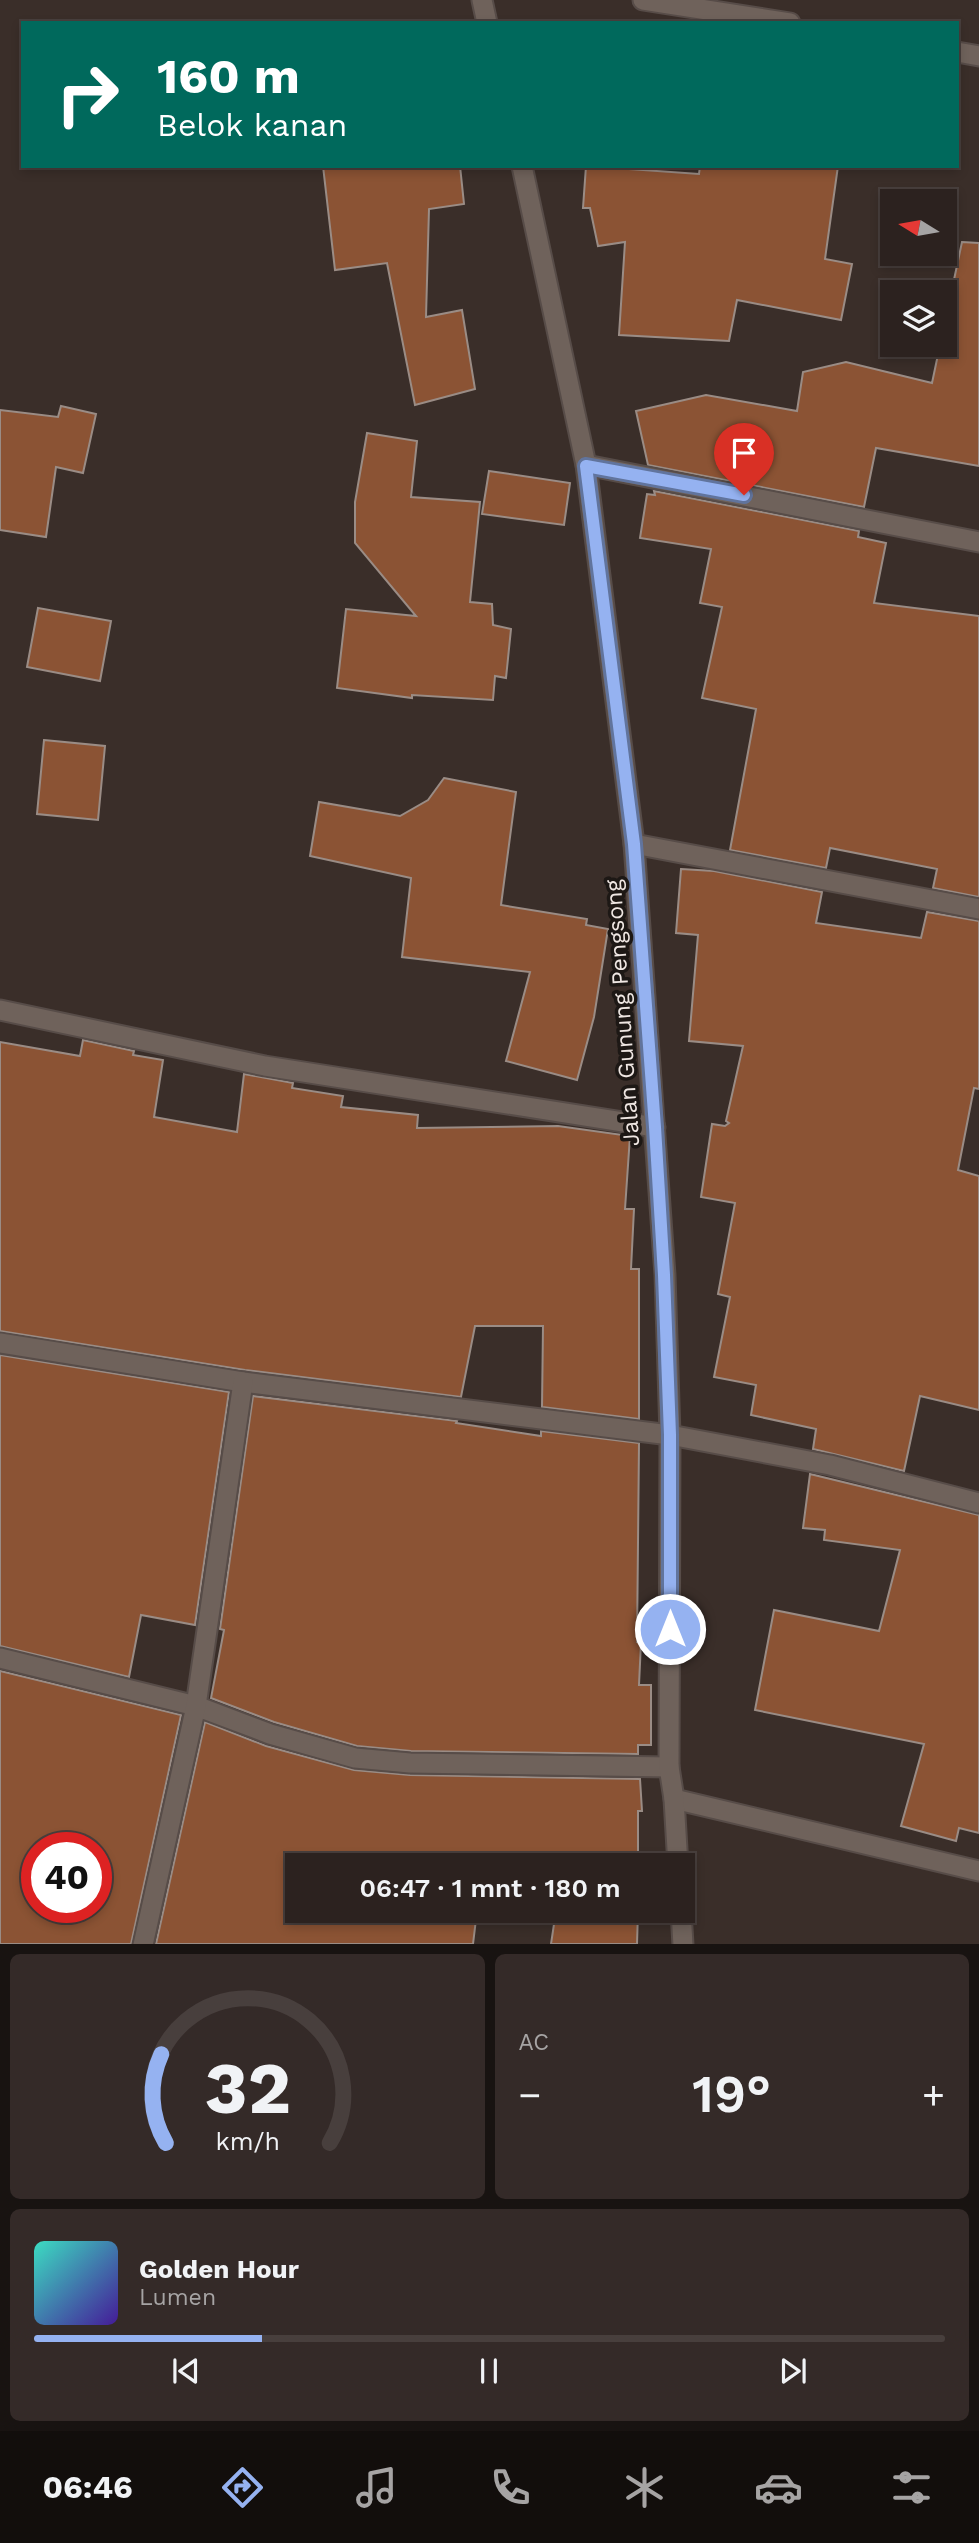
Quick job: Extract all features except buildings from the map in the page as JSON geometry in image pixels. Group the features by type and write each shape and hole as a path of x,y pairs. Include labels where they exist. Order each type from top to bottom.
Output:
{"street":[{"path":"482,0 487,21"},
{"path":"643,0 777,21"},
{"path":"959,52 979,56"},
{"name":"Jalan Gunung Pengsong","path":"522,168 586,466 634,844 664,1275 670,1435 669,1768 677,1853"},
{"path":"586,466 979,542"},
{"path":"634,844 979,909"},
{"path":"0,1010 265,1066 655,1127"},
{"path":"0,1343 243,1381 670,1435 830,1465 979,1503"},
{"path":"143,1944 196,1706 243,1381"},
{"path":"0,1658 196,1706 270,1734 355,1758 410,1763 669,1768"},
{"path":"674,1799 979,1871"},
{"path":"682,1923 683,1944"}],"route":[{"path":"670,1629 670,1435 655,1127 634,844 586,466 744,495"}]}
